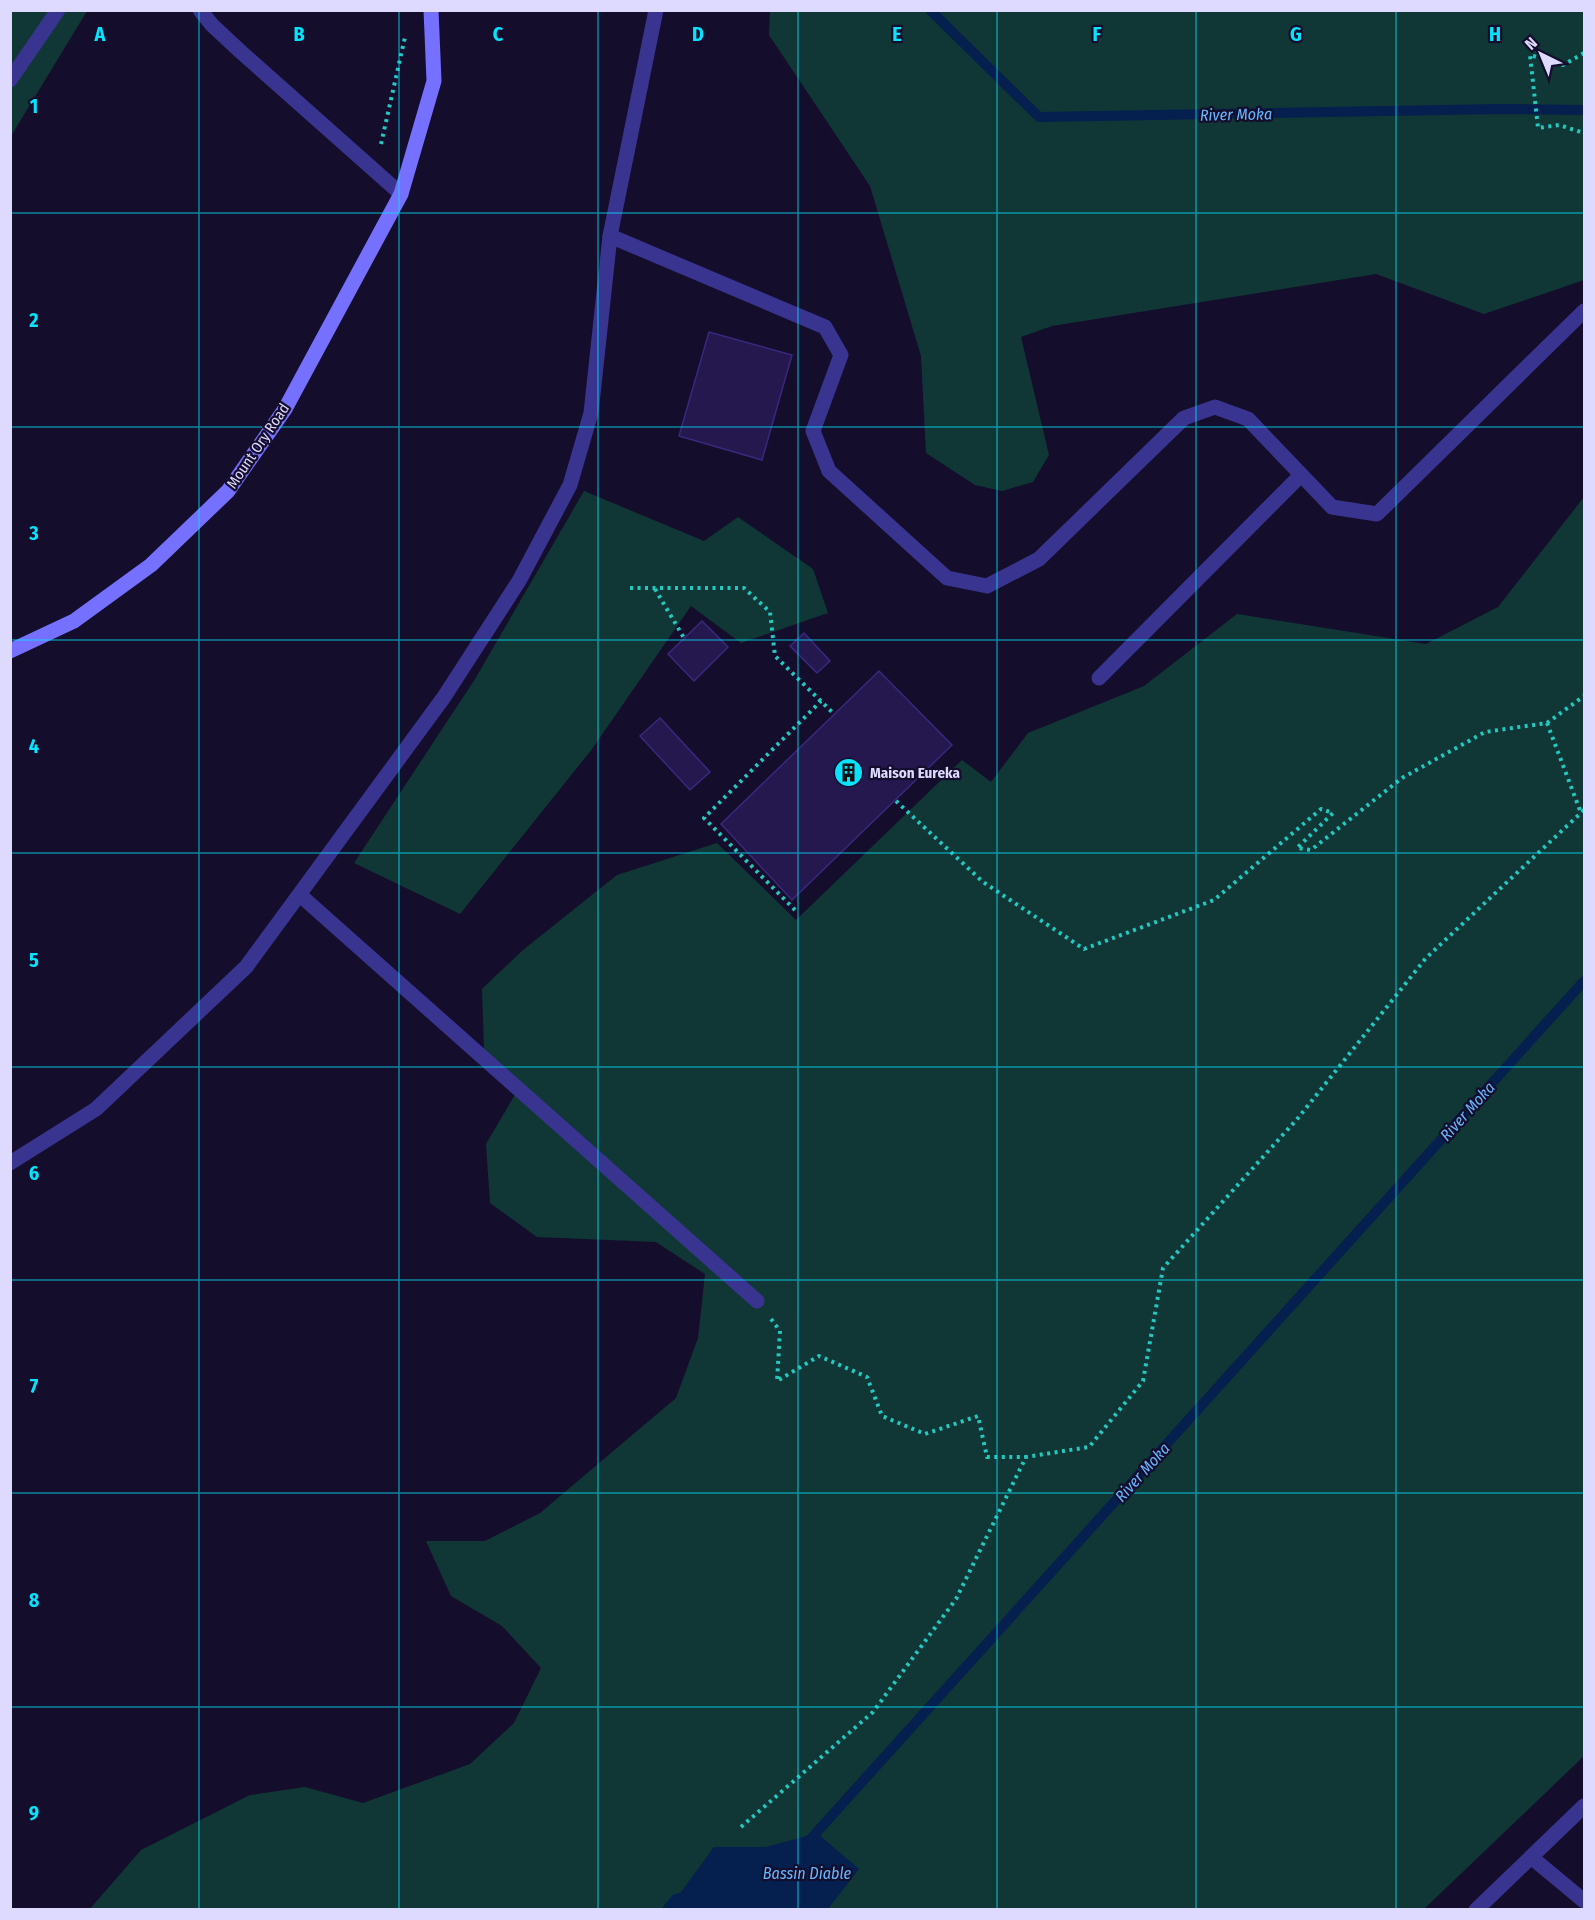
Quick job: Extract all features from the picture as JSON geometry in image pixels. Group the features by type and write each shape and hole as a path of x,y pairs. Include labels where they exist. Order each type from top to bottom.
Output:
{"main road":[{"name":"Mount Ory Road","path":"10,651 74,621 151,565 228,491 285,409 401,194 434,81 431,10"}],"street":[{"path":"10,80 58,10"},
{"path":"200,10 212,25 401,194"},
{"path":"10,1163 96,1109 246,967 444,697 519,581 570,484 591,412 610,236 656,10"},
{"path":"610,236 825,327 841,355 813,431 829,471 947,578 987,586 1039,559 1184,418 1215,407 1248,419 1332,507 1377,514 1584,311"},
{"path":"1099,678 1301,475"},
{"path":"300,895 757,1301"},
{"path":"1476,1910 1584,1806"},
{"path":"1531,1857 1584,1900"}],"path":[{"path":"374,171 406,34"},
{"path":"1584,53 1563,65 1530,56 1538,128 1558,125 1584,133"},
{"path":"630,588 744,588 771,612 775,656 834,714"},
{"path":"655,588 684,639"},
{"path":"896,801 982,882 1084,949 1214,900 1321,809 1332,813 1297,848 1311,850 1402,778 1485,732 1547,723 1584,696"},
{"path":"795,910 704,818 821,701"},
{"path":"757,1301 780,1331 777,1381 819,1356 867,1377 882,1416 925,1434 978,1416 987,1457 1026,1457 1089,1447 1143,1381 1162,1268 1298,1118 1426,958 1583,812 1547,723"},
{"path":"741,1827 873,1712 956,1599 1026,1457"}],"green space":[{"path":"11,11 87,11 11,136"},
{"path":"770,11 1584,11 1584,280 1484,314 1376,274 1052,326 1021,337 1049,455 1033,482 1002,491 975,485 926,453 921,356 870,186 769,35"},
{"path":"584,491 704,541 738,517 813,569 828,613 741,643 691,606 592,749 460,914 354,863 475,679"},
{"path":"1584,497 1584,1756 1424,1909 89,1910 141,1850 250,1795 305,1787 363,1803 470,1764 514,1723 541,1668 502,1626 451,1596 426,1541 485,1541 540,1513 676,1398 698,1338 705,1274 656,1242 537,1237 490,1203 486,1144 516,1093 484,1049 482,989 523,950 617,875 717,843 796,920 962,760 991,782 1028,733 1144,686 1237,614 1426,644 1498,607"}],"water":[{"name":"Bassin Diable","path":"817,1833 859,1869 828,1909 676,1909 676,1899 714,1847 766,1847"}],"building":[{"path":"709,332 792,355 762,460 679,436"},
{"path":"702,621 728,647 694,681 668,654"},
{"path":"804,633 830,661 817,673 790,646"},
{"name":"Maison Eureka","path":"879,671 952,745 792,900 721,824"},
{"path":"660,718 710,772 690,790 640,736"}],"waterway":[{"name":"River Moka","path":"930,10 1039,117 1501,109 1584,110"},
{"name":"River Moka","path":"807,1843 1584,981"},
{"name":"River Moka","path":"667,1910 676,1899 690,1895"}],"place":[{"name":"Maison Eureka","path":"849,773"}]}
